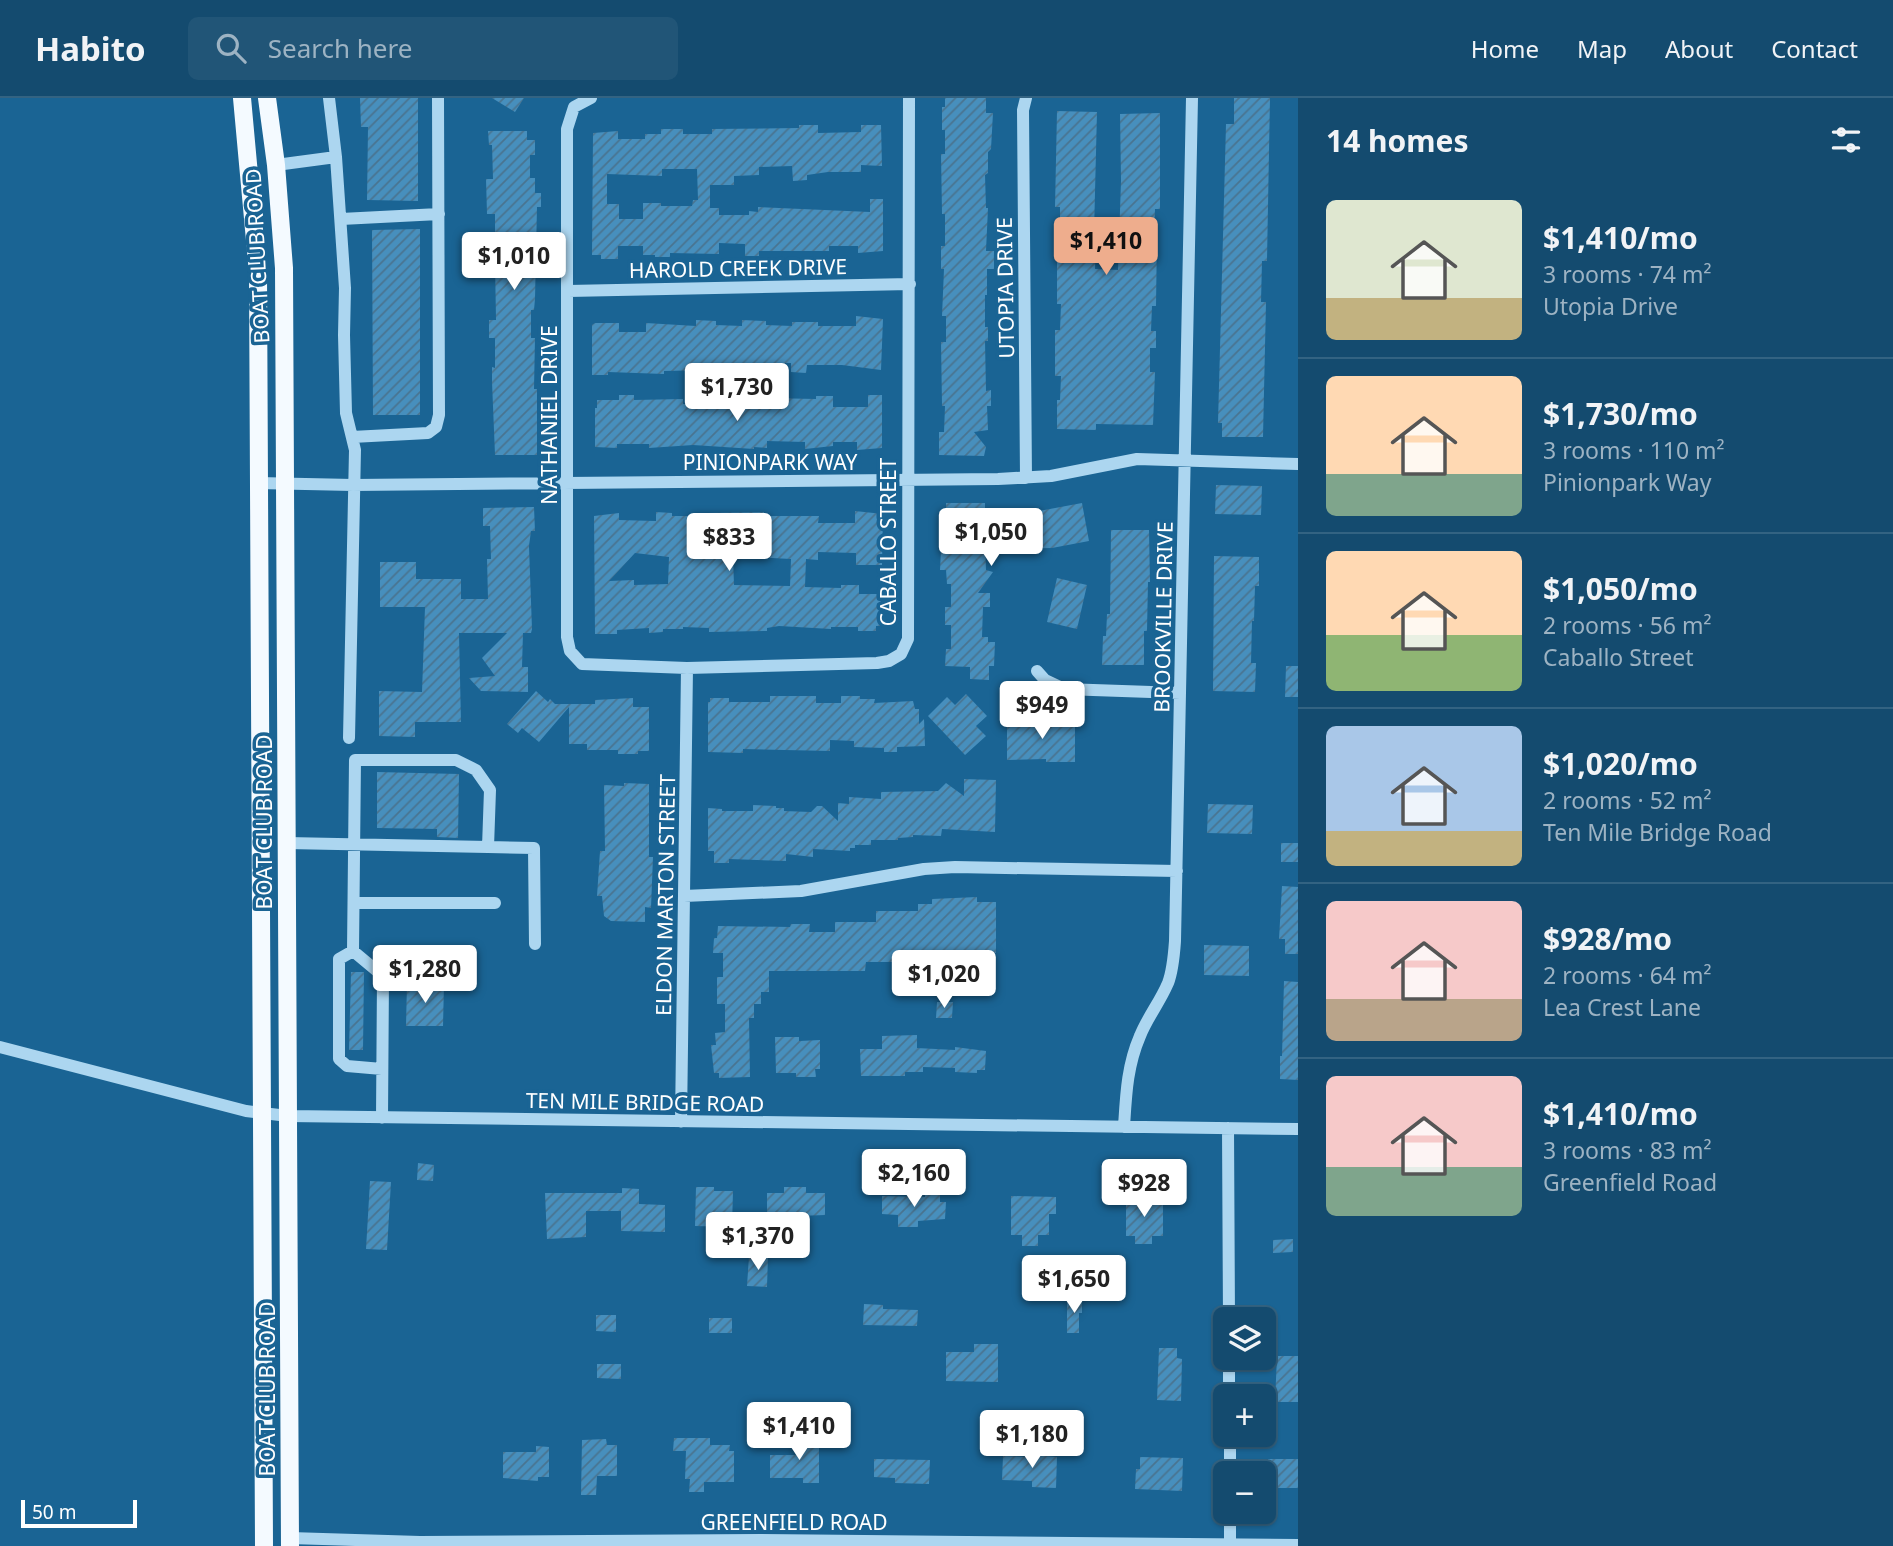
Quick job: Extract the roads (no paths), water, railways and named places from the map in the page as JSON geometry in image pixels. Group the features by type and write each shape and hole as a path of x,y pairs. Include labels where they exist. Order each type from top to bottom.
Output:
{"main road":[{"name":"BOAT CLUB ROAD","path":"242,98 258,273 264,1546"},
{"name":"BOAT CLUB ROAD","path":"267,98 276,165 284,268 290,1542"}],"street":[{"path":"329,98 345,288 346,413 355,450 349,738"},
{"path":"352,437 412,435 428,433 436,427 439,415 438,98"},
{"name":"NATHANIEL DRIVE","path":"575,659 567,637 567,129 574,107 591,98"},
{"name":"CABALLO STREET","path":"575,659 582,664 597,666 687,668 877,663 889,661 901,654 908,639 909,98"},
{"name":"UTOPIA DRIVE","path":"1026,98 1023,110 1026,478"},
{"name":"BROOKVILLE DRIVE","path":"1124,1127 1130,1061 1140,1035 1168,983 1173,965 1192,98"},
{"path":"276,165 336,157"},
{"path":"341,219 439,214"},
{"name":"HAROLD CREEK DRIVE","path":"568,291 910,284"},
{"name":"PINIONPARK WAY","path":"258,483 353,485 1026,478 1051,476 1116,461 1137,459 1298,464"},
{"name":"ELDON MARTON STREET","path":"681,1122 687,668"},
{"path":"1037,671 1045,680 1064,689 1180,693"},
{"path":"353,951 355,760 456,760 476,770 489,790 488,848"},
{"path":"287,843 534,848 536,944"},
{"path":"684,896 801,891 924,869 956,867 1177,871"},
{"path":"354,903 495,903"},
{"path":"353,951 383,976 382,1118"},
{"path":"353,951 339,959 339,1059 347,1066 383,1069"},
{"name":"TEN MILE BRIDGE ROAD","path":"0,1047 263,1114 288,1116 1298,1129"},
{"path":"1228,1128 1229,1307"},
{"path":"1230,1524 1230,1545"},
{"name":"GREENFIELD ROAD","path":"290,1542 458,1544 759,1540 1298,1545"}]}
